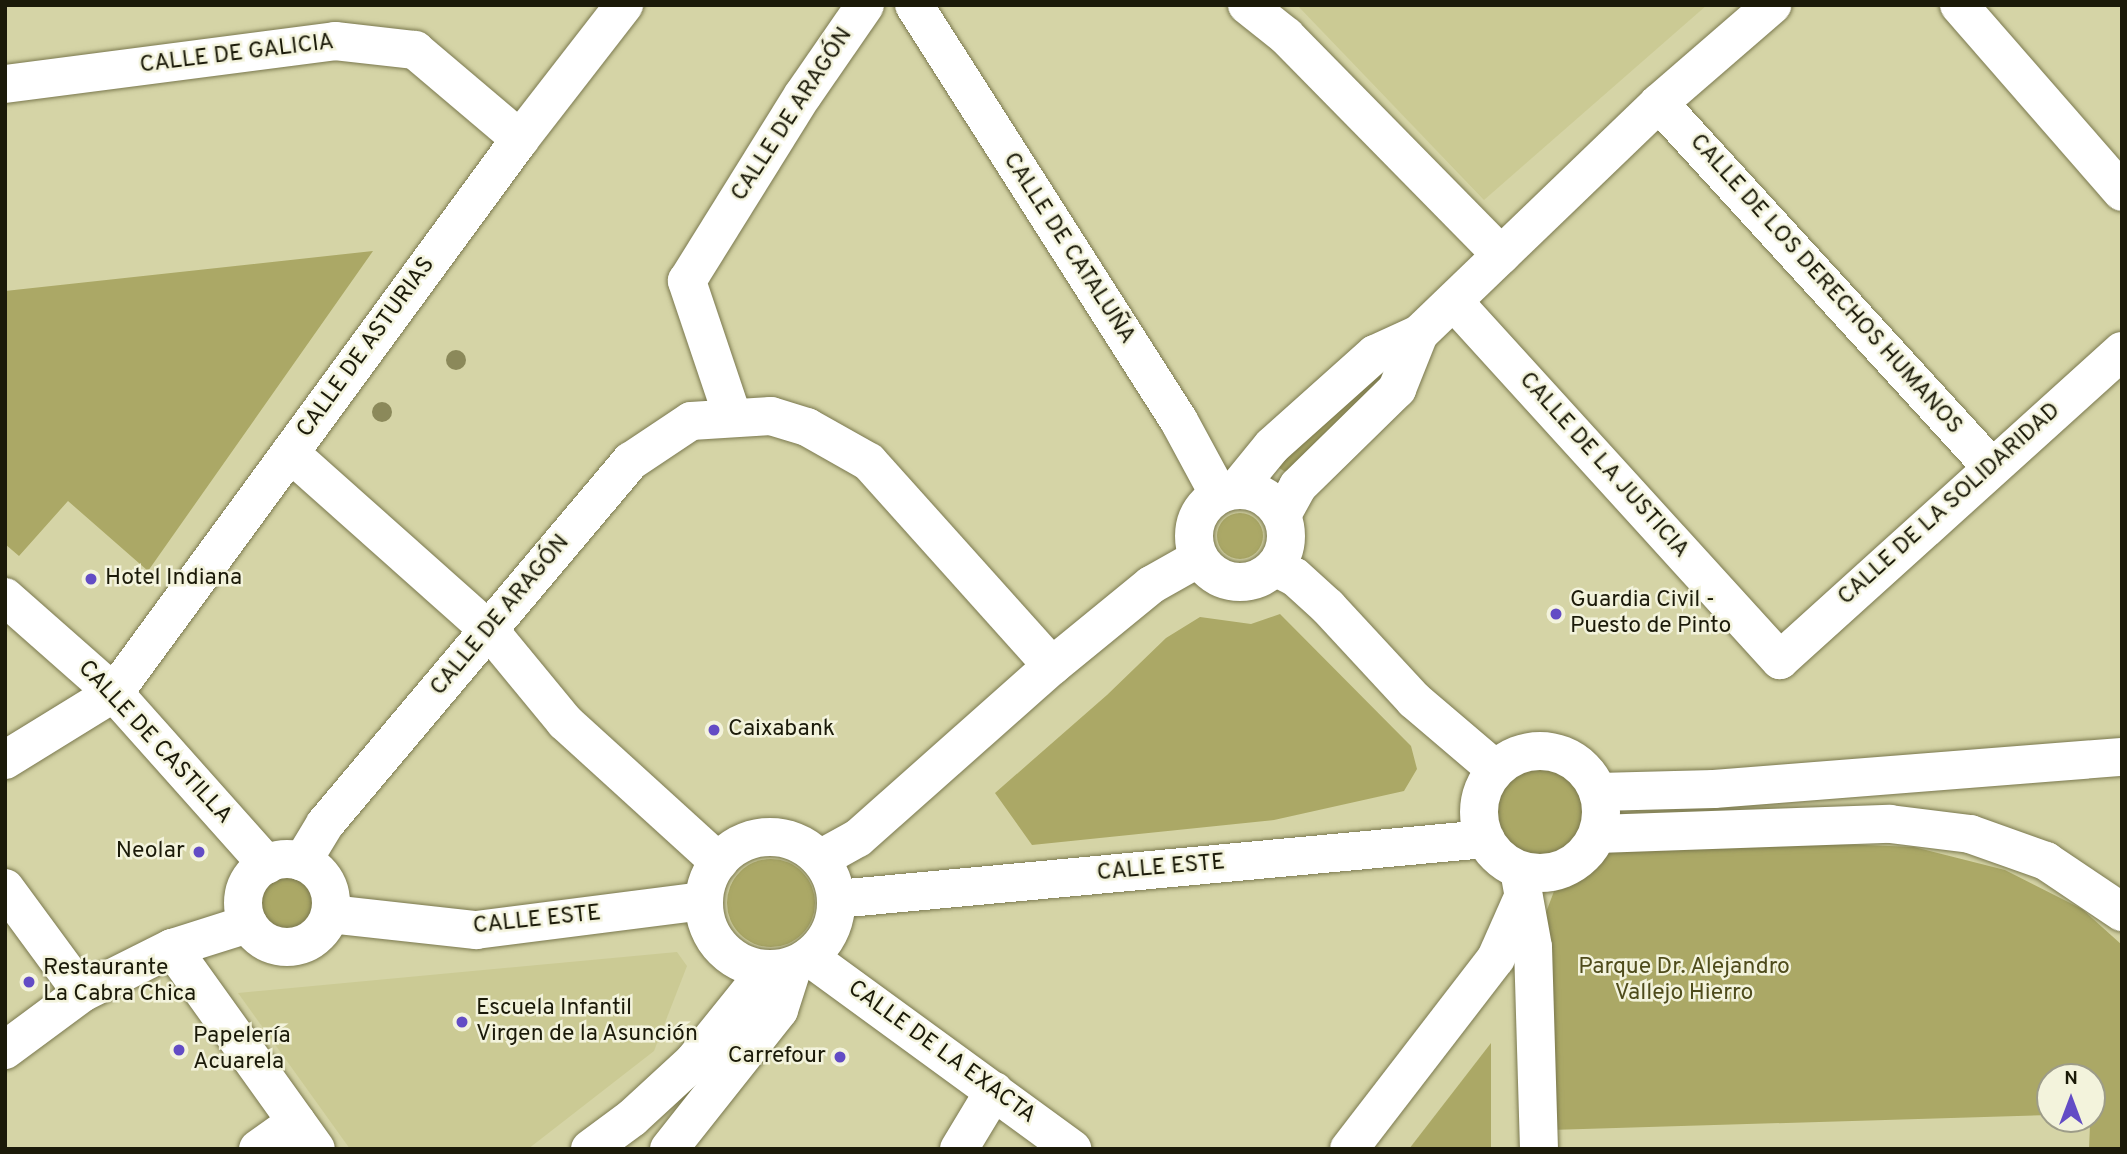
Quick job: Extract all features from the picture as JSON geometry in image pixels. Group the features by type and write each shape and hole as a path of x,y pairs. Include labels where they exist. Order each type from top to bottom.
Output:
{"street":[{"name":"CALLE DE ASTURIAS","path":"114,693 520,139 624,5"},
{"name":"CALLE DE ARAGÓN","path":"733,418 687,281 803,94 865,5"},
{"name":"CALLE DE CATALUÑA","path":"914,5 1227,492"},
{"path":"1247,5 1286,36 1501,255"},
{"path":"1227,492 1263,496 1282,515 1287,533 1284,551 1275,567 1261,578 1235,582 1210,572 1199,558 1194,541 1195,522 1204,506 1227,492 1272,446 1375,354 1419,334 1455,303 1659,103 1772,5"},
{"path":"1959,5 2122,192"},
{"name":"CALLE DE GALICIA","path":"5,84 335,41 415,50 520,139"},
{"name":"CALLE DE LOS DERECHOS HUMANOS","path":"1659,103 1991,466"},
{"name":"CALLE DE LA JUSTICIA","path":"1455,303 1780,660"},
{"path":"1282,515 1298,486 1397,389 1419,334"},
{"name":"CALLE DE LA SOLIDARIDAD","path":"1780,660 1991,466 2122,351"},
{"name":"CALLE DE ARAGÓN","path":"284,863 325,824 490,631 631,460 691,421 771,416 807,427 869,462 1052,666"},
{"path":"290,453 490,631 565,722 719,862"},
{"path":"820,859 858,838 1052,666 1151,585 1199,558"},
{"path":"1275,567 1295,577 1328,607 1414,700 1495,769"},
{"name":"CALLE DE CASTILLA","path":"5,597 114,693 284,863"},
{"path":"5,760 114,693"},
{"path":"1349,1149 1496,958 1521,883 1541,874 1562,870 1584,856 1598,834 1602,813 1598,792 1581,766 1553,752 1522,753 1495,769 1482,790 1478,815 1485,839 1521,883 1533,947 1539,1149"},
{"path":"1598,792 1714,789 2122,757"},
{"path":"1598,834 1890,824 1970,834 2046,861 2122,912"},
{"path":"590,1149 632,1118 693,1062 790,964 825,942 834,921 837,899 831,878 820,859 794,841 762,836 732,848 710,871 702,901 707,927 720,949 740,963 790,964"},
{"name":"CALLE ESTE","path":"837,899 1485,839"},
{"path":"284,863 323,877 331,901 330,914 324,928 300,946 285,947 271,944 258,936 248,924 243,898 248,884 284,863"},
{"path":"1533,947 1562,870"},
{"path":"5,888 82,993"},
{"name":"CALLE ESTE","path":"330,914 476,930 702,901"},
{"path":"5,1050 82,993 172,948 248,924"},
{"path":"172,948 306,1135 258,1149"},
{"path":"629,1149 675,1141 779,1010 790,964"},
{"name":"CALLE DE LA EXACTA","path":"790,964 994,1091 1072,1149"},
{"path":"959,1149 994,1091"}],"shaded area":[{"path":"1297,5 1707,5 1484,200"},
{"name":"Escuela Infantil Virgen de la Asunción","path":"677,952 687,966 654,1051 528,1149 350,1149 238,993"}],"green space":[{"path":"373,251 148,571 68,501 19,556 5,544 5,291"},
{"path":"1403,351 1383,386 1292,476 1271,463"},
{"path":"1240,513 1256,520 1263,536 1256,552 1240,559 1224,552 1217,536 1224,520"},
{"path":"1280,614 1411,746 1417,769 1404,791 1274,820 1032,845 995,793 1107,695 1166,638 1200,617 1251,624"},
{"path":"1540,761 1568,769 1582,783 1590,811 1582,839 1568,853 1540,861 1512,853 1498,839 1490,811 1498,783 1512,769"},
{"name":"Parque Dr. Alejandro Vallejo Hierro","path":"1598,834 1914,847 2005,870 2082,909 2122,945 2122,1149 2089,1149 2090,1133 2106,1133 2106,1063 2036,1063 2036,1115 1550,1130 1533,947 1562,870"},
{"path":"771,859 788,862 802,872 812,886 815,903 812,920 802,934 788,944 771,947 754,944 740,934 730,920 727,903 730,886 740,872 754,862"},
{"path":"288,871 306,877 314,885 320,903 314,921 306,929 288,935 270,929 262,921 256,903 262,885 270,877"},
{"path":"1491,1043 1491,1149 1409,1149"}],"place":[{"name":"Hotel Indiana","path":"91,579"},
{"name":"Guardia Civil - Puesto de Pinto","path":"1556,614"},
{"name":"Caixabank","path":"714,730"},
{"name":"Neolar","path":"199,852"},
{"name":"Restaurante La Cabra Chica","path":"29,982"},
{"name":"Escuela Infantil Virgen de la Asunción","path":"462,1022"},
{"name":"Papelería Acuarela","path":"179,1050"},
{"name":"Carrefour","path":"840,1057"}]}
